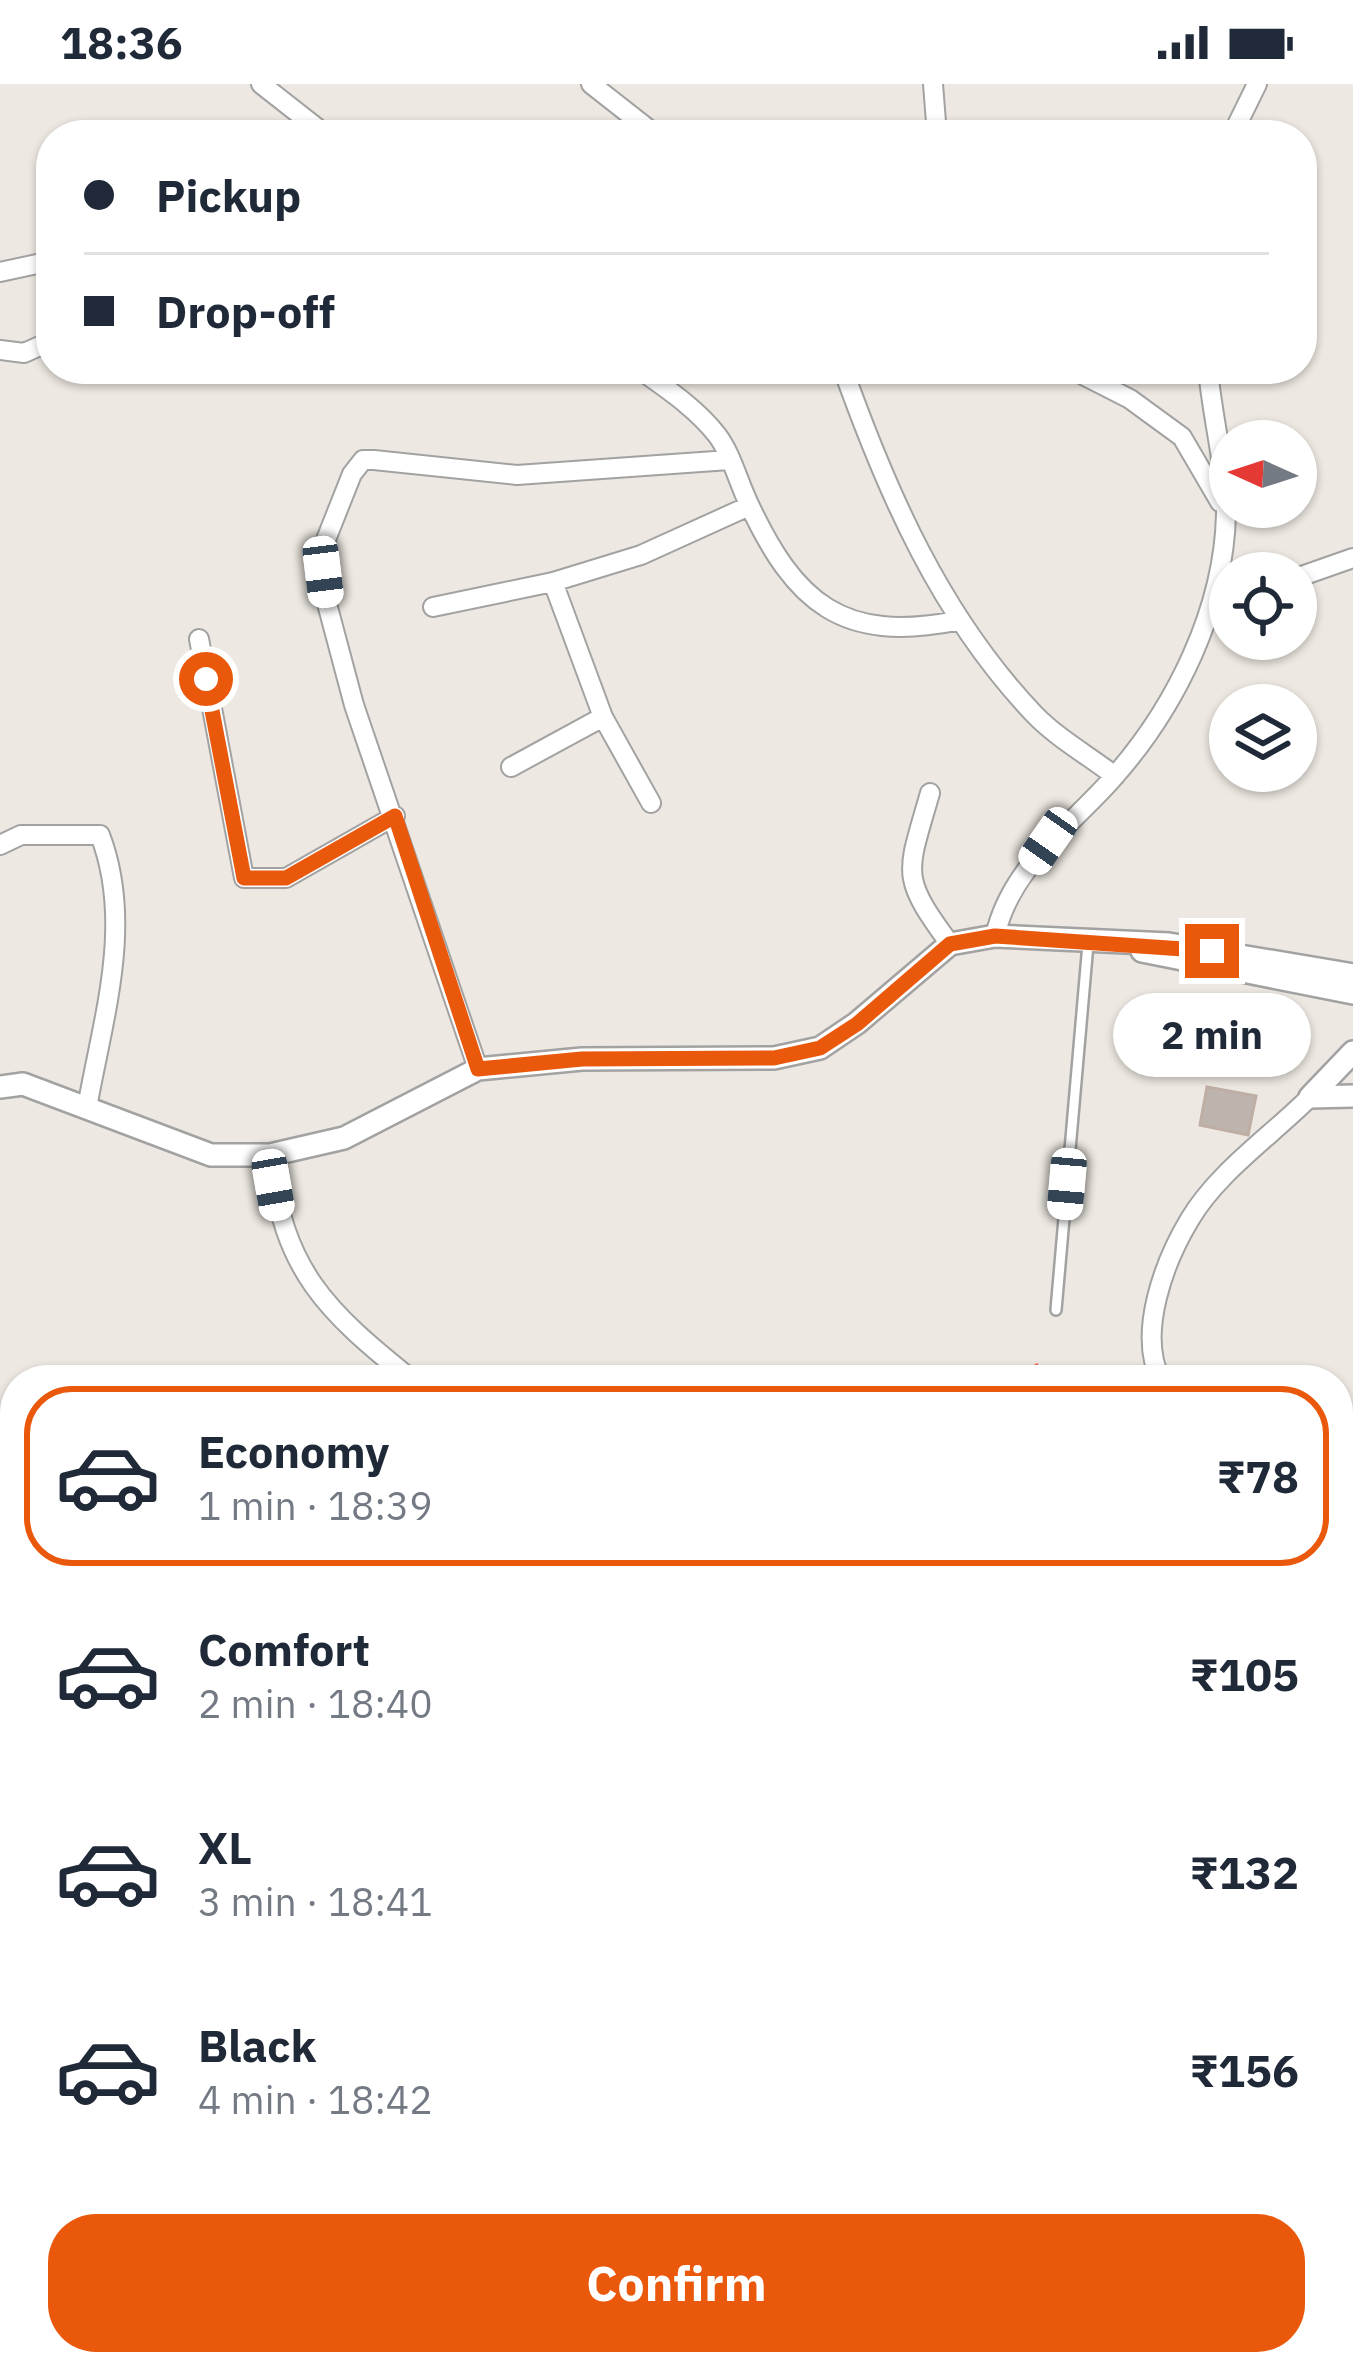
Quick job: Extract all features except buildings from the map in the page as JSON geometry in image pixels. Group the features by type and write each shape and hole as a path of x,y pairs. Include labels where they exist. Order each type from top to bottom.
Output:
{"street":[{"path":"261,84 307,120"},
{"path":"591,84 637,120"},
{"path":"933,84 936,120"},
{"path":"1239,120 1256,84"},
{"path":"0,272 36,264"},
{"path":"0,350 24,353 36,348"},
{"path":"660,384 720,438 749,506 790,580 843,619 904,631 956,621"},
{"path":"848,384 881,477 956,621 1037,717 1115,776"},
{"path":"1100,384 1182,437 1209,482"},
{"path":"1210,384 1214,420"},
{"path":"478,1069 354,705 323,572 325,542 363,460 517,475 729,460"},
{"path":"433,607 553,582 641,555 749,506"},
{"path":"1317,571 1353,558"},
{"path":"553,582 604,717 651,803"},
{"path":"995,936 1002,906 1048,841 1115,776 1184,673 1209,625"},
{"path":"199,639 244,878 286,878 395,816"},
{"path":"511,767 604,717"},
{"path":"930,793 909,869 911,887 950,944"},
{"path":"0,844 21,836 100,835 113,868 118,934 87,1108"},
{"path":"0,1087 23,1084 212,1155 270,1155 344,1138 478,1069 582,1059 774,1058 820,1048 857,1024 950,944 995,936 1088,944 1169,944 1353,975"},
{"path":"1125,944 1158,958 1353,993"},
{"path":"1154,1365 1154,1314 1190,1218 1353,1052"},
{"path":"1310,1097 1353,1096"},
{"path":"270,1155 286,1237 320,1298 352,1333 393,1365"}],"lane":[{"path":"1056,1310 1088,944"}],"route":[{"path":"206,679 244,878 286,878 395,816 478,1069 582,1059 774,1058 820,1048 857,1024 950,944 995,936 1088,944 1169,944 1212,951"}]}
